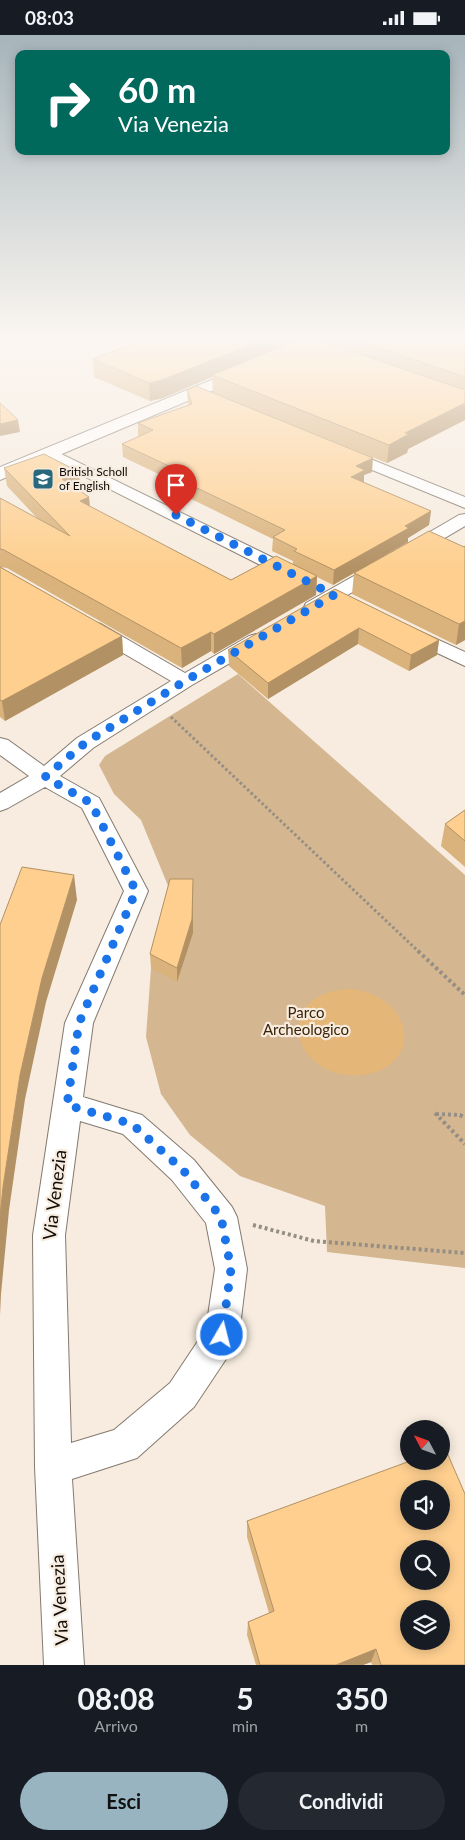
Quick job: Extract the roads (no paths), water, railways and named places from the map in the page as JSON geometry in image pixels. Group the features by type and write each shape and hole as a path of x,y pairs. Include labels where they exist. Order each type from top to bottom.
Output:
{"main road":[{"path":"0,474 138,416"}],"street":[{"path":"330,447 465,503"},
{"path":"49,453 343,599"},
{"path":"301,614 343,599 465,519"},
{"path":"76,617 185,681"},
{"path":"395,625 465,660"},
{"path":"0,803 45,777 85,743 185,681 268,633"},
{"path":"0,745 45,777"},
{"name":"Via Venezia","path":"45,777 91,803 136,891 79,1023 49,1235 53,1467 64,1665"},
{"path":"53,1467 124,1445 182,1395 222,1335 231,1269 221,1217 183,1170 132,1124 67,1105"}],"place":[{"name":"British Scholl of English","path":"43,479"}],"park label":[{"name":"Parco Archeologico","path":"306,1022"}]}
